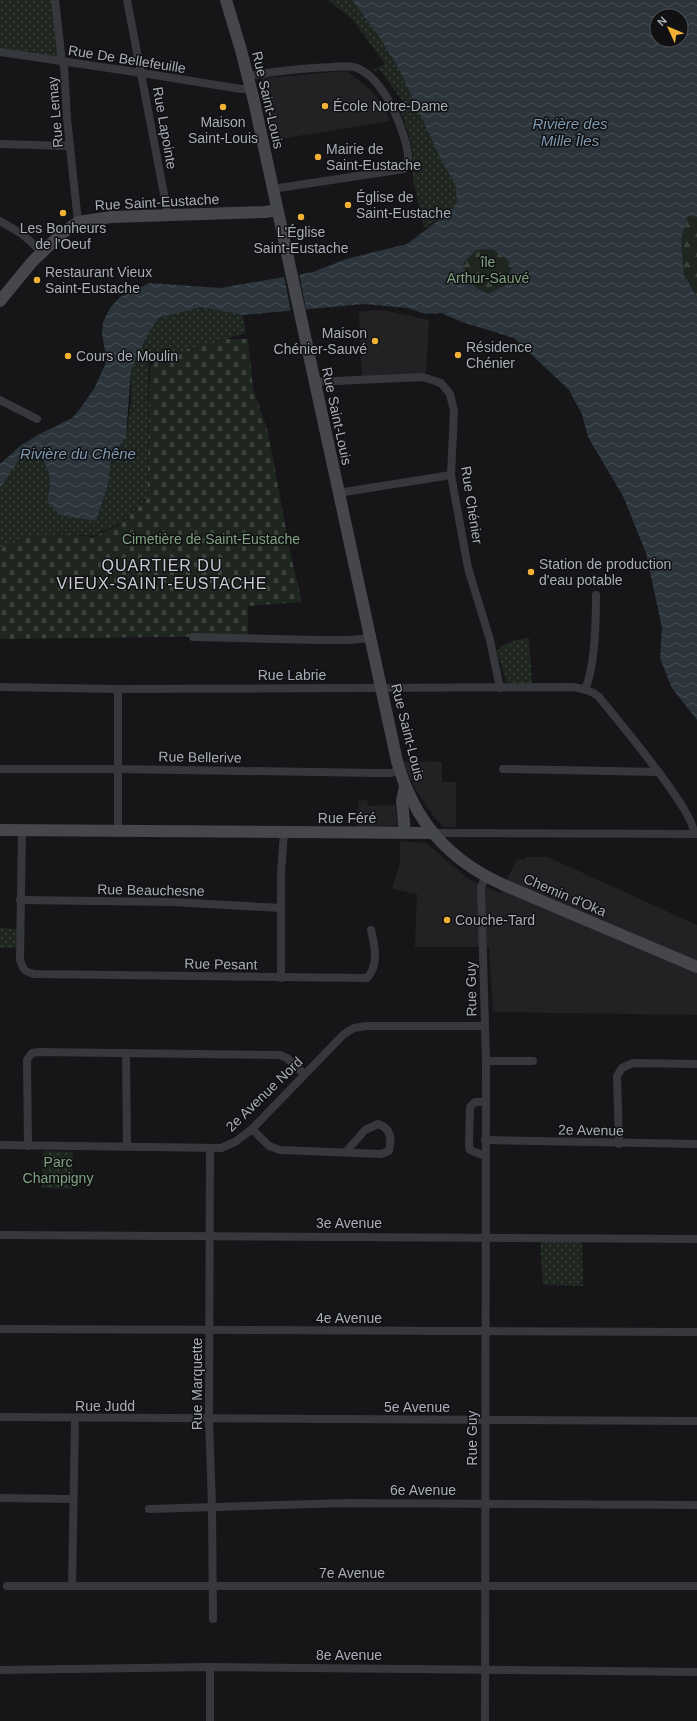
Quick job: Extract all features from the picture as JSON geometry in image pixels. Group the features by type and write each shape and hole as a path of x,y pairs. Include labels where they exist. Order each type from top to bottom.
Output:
{"main road":[{"name":"Rue Saint-Louis","path":"226,0 251,88 298,312 399,770 413,805 432,833"},
{"name":"Rue Saint-Eustache","path":"0,301 42,252 60,235 78,222 104,218 265,212 277,210"},
{"path":"405,786 402,801 405,833"},
{"name":"Rue Féré","path":"0,830 432,833"},
{"name":"Chemin d'Oka","path":"432,833 456,856 486,876 697,967"}],"street":[{"name":"Rue Lemay","path":"56,0 62,62 64,66 67,119 78,222"},
{"name":"Rue Lapointe","path":"127,0 168,215"},
{"name":"Rue De Bellefeuille","path":"0,52 142,73 241,90 251,88"},
{"path":"248,76 292,69 322,67 351,66 362,70 382,90 394,109 404,138 408,162 407,167 404,169 272,189"},
{"path":"0,144 70,146"},
{"path":"0,221 22,234 42,252"},
{"name":"Rue Chénier","path":"314,382 423,377 441,383 450,394 454,411 451,475 468,568 490,640 500,688"},
{"path":"0,400 37,419"},
{"path":"338,493 451,475"},
{"path":"585,689 588,682 593,649 596,619 596,595"},
{"path":"193,637 327,640 370,638"},
{"name":"Rue Labrie","path":"0,687 118,689 572,687 585,689 599,697 658,772 688,816 695,834"},
{"path":"118,689 118,831"},
{"name":"Rue Bellerive","path":"0,769 117,769 377,773 399,770"},
{"path":"503,769 658,772"},
{"path":"20,900 22,830"},
{"path":"281,978 281,908 284,833"},
{"name":"Rue Féré","path":"432,833 695,834"},
{"name":"Rue Guy","path":"485,1721 484,1504 486,1061 481,887 486,876"},
{"name":"Rue Beauchesne","path":"20,900 172,902 281,908"},
{"name":"Rue Pesant","path":"20,900 20,960 24,970 34,974 367,978 373,972 376,948 371,930"},
{"name":"2e Avenue Nord","path":"0,1146 221,1148 235,1142 252,1128 344,1034 354,1028 366,1026 485,1026"},
{"path":"28,1146 26,1066 28,1056 39,1052 280,1055 286,1058 304,1074"},
{"path":"126,1054 127,1147"},
{"path":"486,1061 533,1061"},
{"path":"619,1144 617,1076 622,1068 633,1063 697,1064"},
{"path":"485,1102 475,1102 470,1107 469,1145 472,1152 485,1156"},
{"path":"252,1128 269,1146 280,1150 345,1153 381,1154 389,1151 391,1143 389,1132 385,1126 378,1124 366,1130 345,1153"},
{"name":"2e Avenue","path":"485,1140 619,1144 697,1144"},
{"name":"Rue Marquette","path":"210,1148 211,1236 209,1420 212,1507 213,1619"},
{"name":"3e Avenue","path":"0,1235 697,1239"},
{"name":"4e Avenue","path":"0,1329 697,1332"},
{"name":"Rue Judd","path":"0,1417 209,1420"},
{"path":"72,1586 72,1499 75,1419"},
{"name":"5e Avenue","path":"209,1420 697,1421"},
{"path":"0,1498 72,1499"},
{"name":"6e Avenue","path":"149,1509 348,1503 697,1505"},
{"name":"7e Avenue","path":"7,1586 697,1586"},
{"path":"210,1667 210,1721"},
{"name":"8e Avenue","path":"0,1670 210,1667 697,1672"}],"shaded area":[{"name":"École Notre-Dame","path":"347,71 372,91 385,109 390,121 273,140 264,97 262,78"},
{"path":"383,310 429,320 426,375 362,377 359,312"},
{"path":"402,761 442,762 442,782 456,782 456,827 444,827 434,817 415,788"},
{"path":"367,800 368,806 395,805 398,825 358,827 358,801"},
{"path":"400,841 426,843 470,880 500,893 517,859 525,860 526,857 548,857 697,925 697,1015 493,1012 489,947 415,947 417,894 392,889 400,863"}],"green space":[{"path":"0,0 55,0 62,62 0,51"},
{"path":"328,0 352,0 380,38 400,71 443,164 455,184 457,201 452,210 424,228 413,179 413,155 409,135 399,107 404,103 379,69 375,71 373,70 385,64 353,20"},
{"path":"688,216 697,217 697,297 684,275 681,239"},
{"name":"île Arthur-Sauvé","path":"492,249 507,259 511,268 506,286 487,294 469,283 463,264 476,250"},
{"path":"201,307 243,315 246,333 149,360 147,498 121,523 92,536 72,534 30,535 0,549 0,489 18,461 29,456 42,459 48,470 50,480 47,501 59,515 96,521 108,485 111,458 126,437 131,401 131,370 148,334 159,318"},
{"name":"Cimetière de Saint-Eustache","path":"212,339 248,339 253,388 268,432 291,556 302,602 248,606 248,636 0,639 0,543 30,535 70,534 93,537 119,525 147,499 150,368 161,351"},
{"path":"529,638 532,684 510,684 506,681 497,651 507,643"},
{"path":"0,928 17,929 16,948 0,948"},
{"name":"Parc Champigny","path":"43,1151 73,1152 72,1189 42,1188"},
{"path":"540,1238 582,1238 583,1286 543,1285"}],"water":[{"name":"Rivière des Mille Îles","path":"352,0 697,0 697,217 688,216 681,239 684,275 697,297 697,720 672,688 660,658 662,628 646,553 623,496 588,437 582,414 569,390 514,338 462,322 441,313 425,314 408,308 364,304 243,315 201,307 159,318 148,334 131,370 126,437 111,458 108,485 96,521 59,515 47,501 50,480 48,470 42,459 29,456 18,461 0,489 0,464 20,446 72,418 94,389 105,365 106,357 102,334 103,322 110,308 120,297 150,283 220,288 313,272 346,259 407,244 452,210 457,201 455,184 443,164 400,71 380,38","holes":["492,249 507,259 511,268 506,285 487,294 469,283 463,264 476,250"]}],"pier":[{"path":"299,273 306,310 291,312 284,276"}],"place":[{"name":"École Notre-Dame","path":"325,106"},
{"name":"Maison Saint-Louis","path":"223,107"},
{"name":"Mairie de Saint-Eustache","path":"318,157"},
{"name":"Église de Saint-Eustache","path":"348,205"},
{"name":"Les Bonheurs de l'Oeuf","path":"63,213"},
{"name":"L'Église Saint-Eustache","path":"301,217"},
{"name":"Restaurant Vieux Saint-Eustache","path":"37,280"},
{"name":"Maison Chénier-Sauvé","path":"375,341"},
{"name":"Résidence Chénier","path":"458,355"},
{"name":"Cours de Moulin","path":"68,356"},
{"name":"Station de production d'eau potable","path":"531,572"},
{"name":"Couche-Tard","path":"447,920"}],"district":[{"name":"QUARTIER DU VIEUX-SAINT-EUSTACHE","path":"162,574"}],"water label":[{"name":"Rivière du Chêne","path":"78,454"}]}
